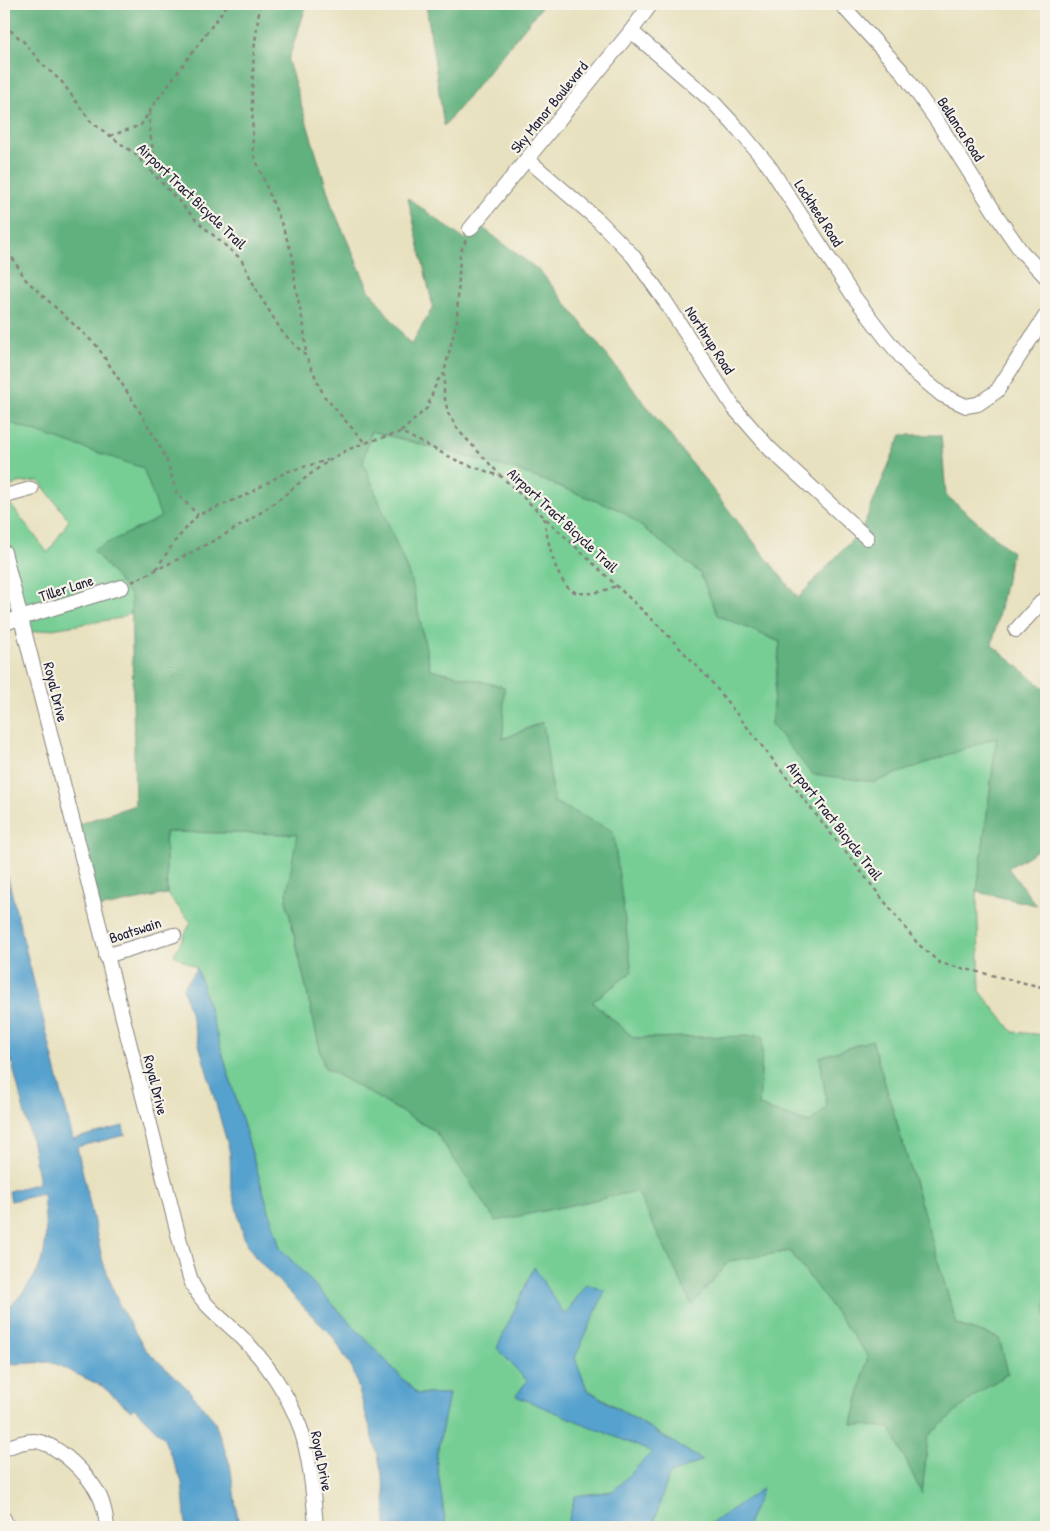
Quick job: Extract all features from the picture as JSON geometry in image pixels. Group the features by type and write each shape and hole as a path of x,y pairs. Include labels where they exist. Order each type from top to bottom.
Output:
{"street":[{"name":"Sky Manor Boulevard","path":"470,229 651,4"},
{"name":"Bellanca Road","path":"842,4 901,70 940,124 1016,243 1046,277"},
{"name":"Lockheed Road","path":"631,31 713,102 751,145 768,166 852,294 913,371 942,395 966,406 978,404 997,391 1046,316"},
{"name":"Northrup Road","path":"527,159 599,221 633,256 665,301 734,408 770,450 867,538"},
{"path":"4,498 31,489"},
{"path":"4,552 21,619"},
{"name":"Tiller Lane","path":"4,623 122,587"},
{"path":"1016,630 1046,597"},
{"name":"Royal Drive","path":"21,619 186,1265 194,1287 205,1302 249,1344 266,1366 296,1417 304,1439 309,1464 316,1527"},
{"name":"Boatswain","path":"106,956 174,934"},
{"path":"4,1449 15,1444 34,1441 53,1447 79,1468 100,1497 106,1516 107,1527"},
{"path":"4,1518 7,1527"}],"path":[{"path":"110,136 141,125 228,4"},
{"path":"260,4 254,50 252,93 253,153 292,254 296,290 304,328 306,356"},
{"name":"Airport Tract Bicycle Trail","path":"4,25 24,42 42,64 62,82 91,122 135,154 198,222 241,259 258,293 283,333 306,356 324,396 365,443"},
{"path":"150,111 149,129 163,186"},
{"path":"470,229 460,253 457,320 444,373 444,394 448,413 459,431 502,477"},
{"path":"4,244 26,280 97,346 139,410 166,458 177,494 198,515"},
{"path":"122,587 261,513 349,448 401,432 427,408 437,381 444,373"},
{"name":"Airport Tract Bicycle Trail","path":"401,432 458,462 502,477 660,627 710,680 918,944 940,963 1046,988"},
{"path":"156,570 175,541 198,515 246,495 286,472 332,459"},
{"path":"544,516 553,561 564,582 574,592 600,593 616,586"}],"green space":[{"path":"4,4 307,4 288,61 332,206 369,290 411,345 433,307 408,198 465,240 470,229 479,225 541,272 798,598 862,529 901,435 941,435 946,495 1012,552 992,645 1046,690 1046,845 1008,868 1036,905 977,892 997,737 874,782 812,774 771,724 780,642 717,615 700,573 622,511 517,470 371,431 363,462 412,582 430,669 504,687 503,739 543,722 554,802 613,831 632,972 592,1002 634,1038 763,1036 759,1106 809,1123 827,1107 820,1057 872,1040 957,1325 999,1338 1008,1373 977,1394 928,1436 922,1494 890,1428 852,1424 868,1356 790,1251 729,1261 692,1305 637,1191 496,1221 435,1131 324,1067 286,899 297,834 165,832 167,894 94,909 73,826 135,805 131,596 93,550 161,517 143,468 4,421"},
{"path":"426,4 544,4 444,126"},
{"path":"4,421 110,456 327,496 121,618 33,632 4,627 4,496 48,553 69,520 39,481 17,483 4,491"},
{"path":"371,431 517,470 622,511 700,573 717,615 780,642 771,724 874,782 997,736 977,892 980,991 1013,1032 1046,1035 1046,1527 746,1527 762,1489 706,1527 685,1527 654,1522 669,1475 702,1460 587,1389 575,1358 604,1292 586,1284 516,1396 653,1452 613,1491 575,1496 567,1527 446,1527 436,1458 449,1394 417,1394 280,1248 197,968 174,955 191,922 167,894 165,832 298,834 286,899 324,1067 435,1131 496,1221 637,1191 692,1305 729,1261 790,1251 868,1356 852,1424 890,1428 922,1493 928,1436 977,1394 1008,1373 999,1338 957,1325 872,1040 820,1057 827,1107 809,1123 759,1106 763,1036 634,1038 592,1001 613,832 554,802 542,722 503,739 504,687 430,669 412,582 363,462"}],"water":[{"path":"4,862 73,1139 123,1126 125,1135 77,1147 103,1262 120,1307 145,1349 186,1387 214,1420 230,1464 239,1527 186,1527 182,1482 163,1437 134,1408 131,1411 102,1386 51,1362 12,1364 4,1367 4,1312 25,1291 36,1274 43,1256 46,1234 43,1194 11,1201 9,1191 39,1183 32,1143 4,1031"},
{"path":"197,968 280,1248 417,1394 449,1394 436,1458 446,1527 386,1527 385,1491 378,1455 353,1370 333,1337 255,1257 244,1238 231,1187 230,1153 183,988"},
{"path":"534,1267 565,1315 586,1284 605,1291 575,1358 587,1390 702,1460 669,1475 654,1521 685,1527 567,1527 575,1496 613,1491 652,1452 516,1396 527,1381 497,1348"},
{"path":"763,1488 746,1527 706,1527"}]}
